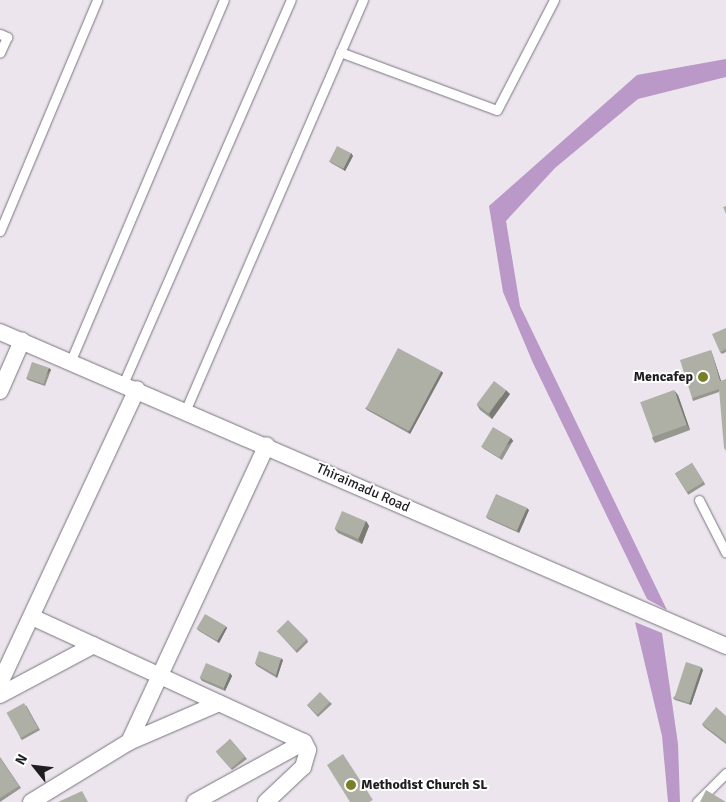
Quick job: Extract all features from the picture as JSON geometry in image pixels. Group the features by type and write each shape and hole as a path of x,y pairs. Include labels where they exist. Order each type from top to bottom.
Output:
{"street":[{"name":"Thiraimadu Road","path":"0,332 72,360 726,646"},
{"path":"0,391 22,340"},
{"path":"0,683 32,616 130,387"},
{"path":"129,742 162,676 267,445"},
{"path":"32,616 304,742 308,750 303,767 266,802"},
{"path":"0,695 94,645"},
{"path":"31,802 129,742 219,703"},
{"path":"195,802 304,742"}],"lane":[{"path":"0,231 97,0"},
{"path":"72,360 224,0"},
{"path":"130,387 291,0"},
{"path":"186,410 363,0"},
{"path":"340,52 496,110 554,0"},
{"path":"0,34 7,37 0,53"},
{"path":"699,500 726,553"},
{"path":"697,802 726,773"}],"shaded area":[{"path":"726,59 726,77 638,99 555,168 506,221 520,306 667,610 647,599 533,363 503,292 489,206 637,75"},
{"path":"635,622 662,633 678,744 680,802 668,802 662,736"}],"building":[{"path":"337,146 351,153 344,168 329,161"},
{"name":"Mencafep","path":"726,328 726,349 720,352 712,334"},
{"path":"398,348 441,371 409,431 366,408"},
{"name":"Mencafep","path":"711,350 720,381 726,379 726,451 724,448 719,389 692,398 680,360"},
{"path":"32,362 49,368 43,384 26,378"},
{"path":"494,381 506,390 489,413 477,404"},
{"path":"674,390 687,425 653,437 640,402"},
{"path":"493,427 511,438 499,458 481,447"},
{"path":"692,463 704,482 687,492 675,474"},
{"path":"496,494 527,508 517,531 486,517"},
{"path":"342,511 366,521 359,539 335,528"},
{"path":"205,614 226,626 217,641 196,629"},
{"path":"288,620 307,639 296,650 277,631"},
{"path":"259,651 281,658 276,675 255,663"},
{"path":"686,662 701,667 689,703 674,698"},
{"path":"206,663 230,673 224,688 200,678"},
{"path":"320,692 330,702 317,715 307,705"},
{"path":"24,703 38,728 21,738 7,713"},
{"path":"716,707 726,716 726,742 702,724"},
{"path":"230,739 245,756 231,769 216,751"},
{"name":"Methodist Church SL","path":"343,754 373,800 369,802 350,802 327,765"},
{"path":"0,758 19,786 0,798"},
{"path":"706,790 726,802 700,802"},
{"path":"82,791 88,802 58,802"}],"place":[{"name":"Mencafep","path":"703,377"},
{"name":"Methodist Church SL","path":"351,785"}]}
